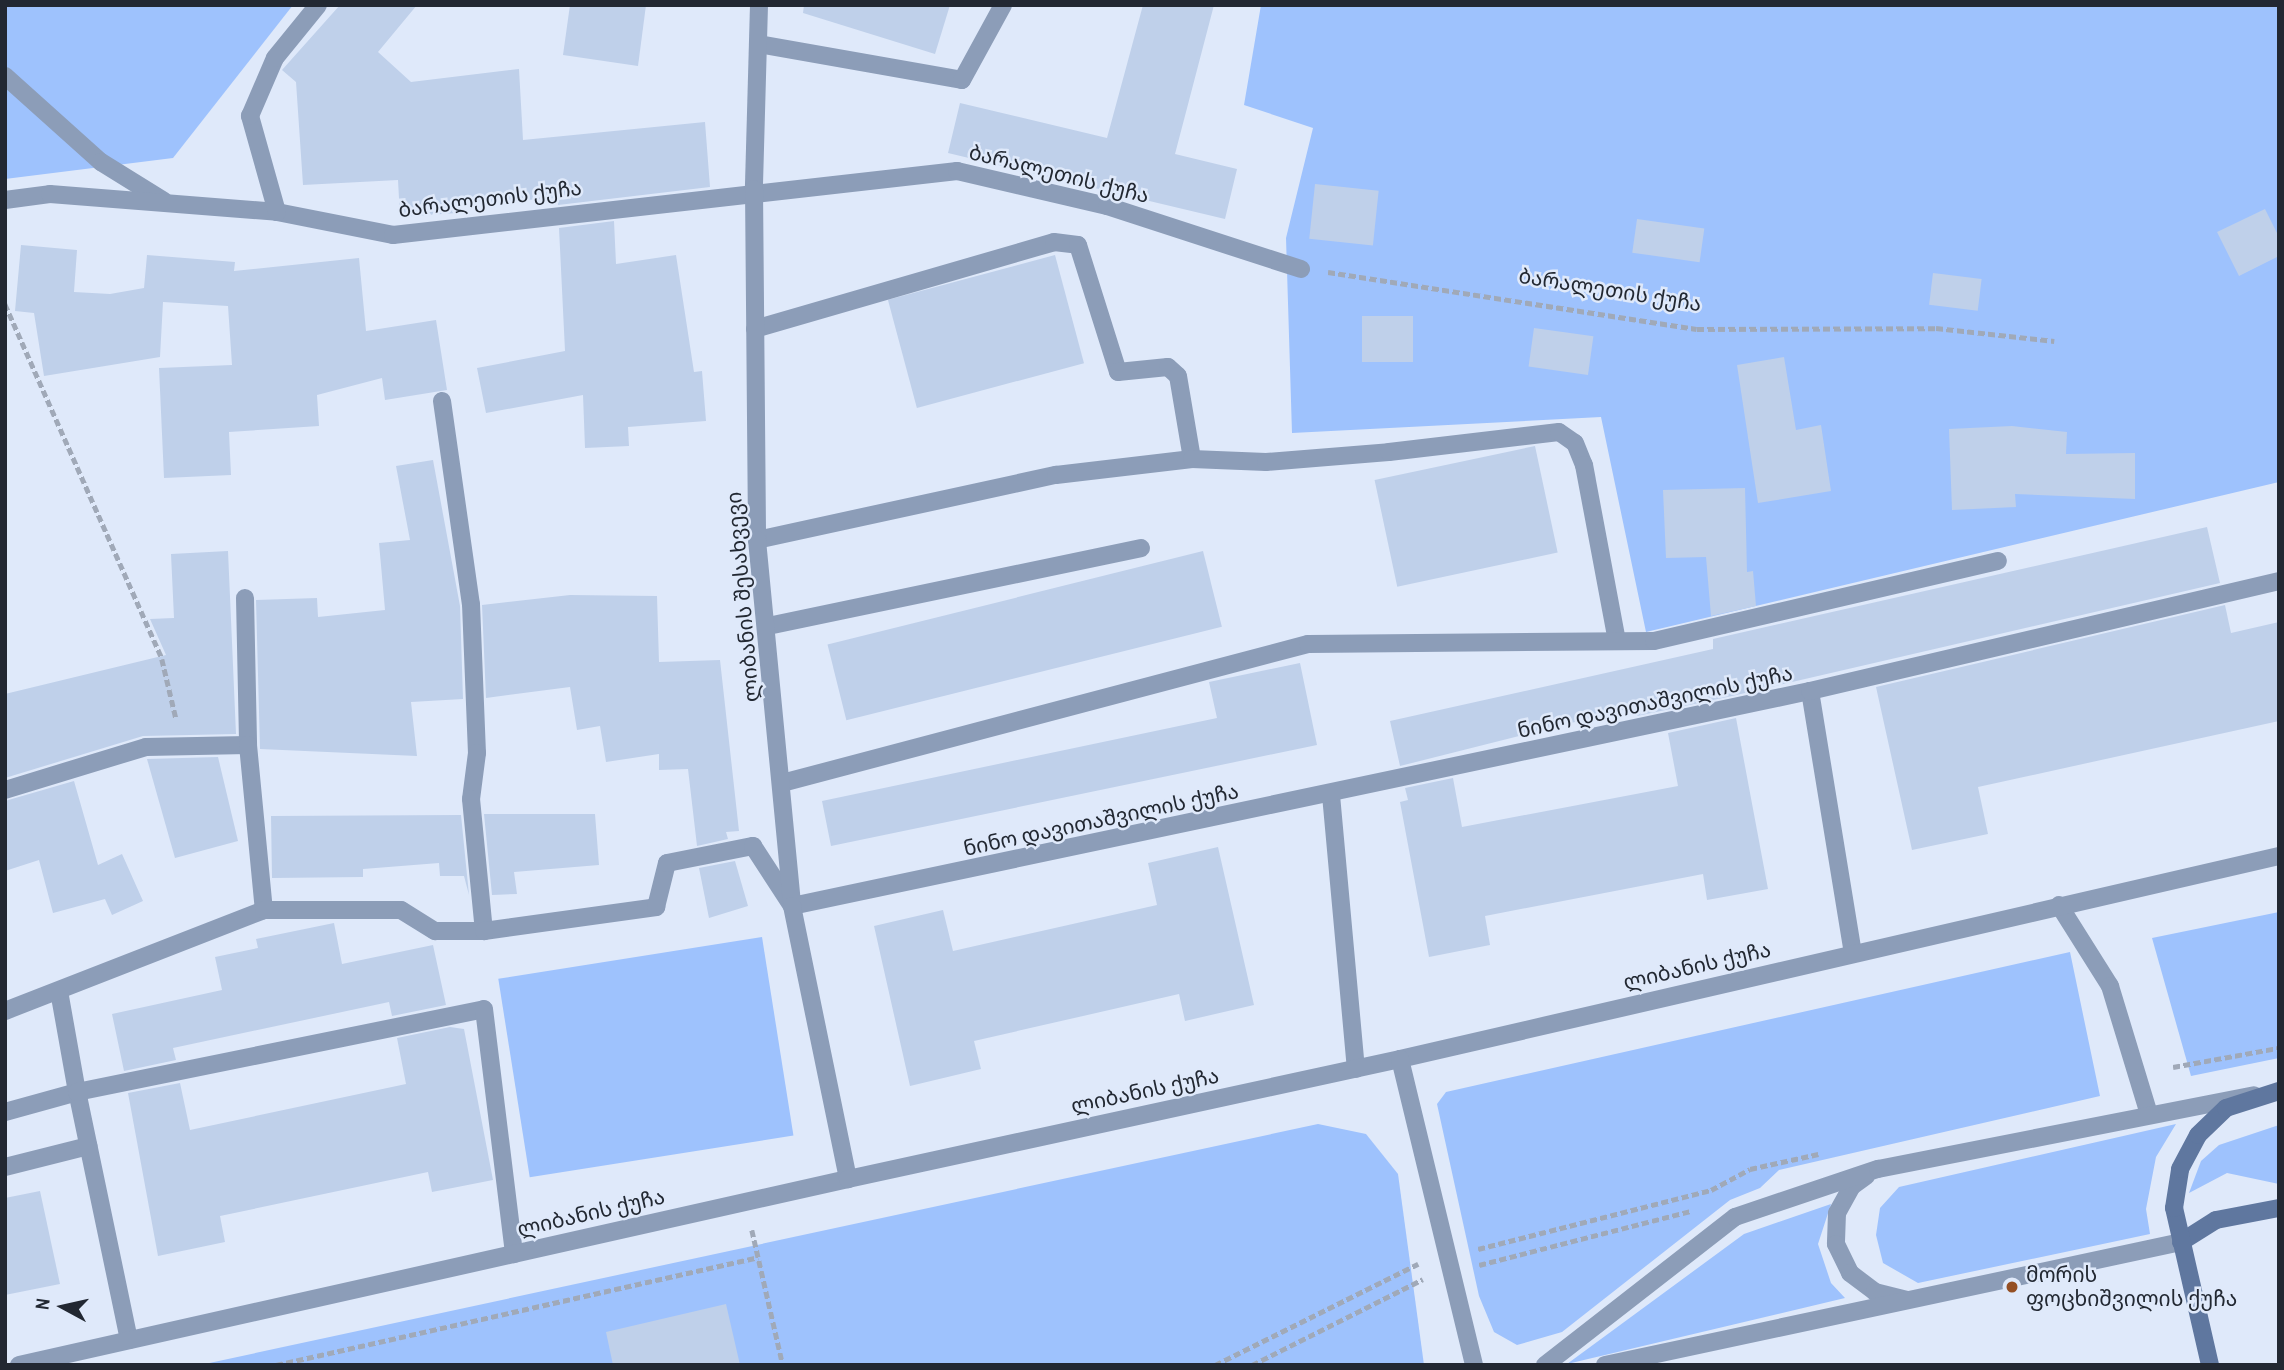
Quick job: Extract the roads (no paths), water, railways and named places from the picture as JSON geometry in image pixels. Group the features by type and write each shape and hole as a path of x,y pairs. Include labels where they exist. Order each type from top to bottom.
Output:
{"main road":[{"path":"2210,1365 2174,1208 2180,1169 2198,1135 2226,1108 2270,1093"},
{"path":"2181,1242 2217,1220 2279,1208"}],"street":[{"path":"277,212 250,116 275,58 318,5"},
{"name":"ლიბანის შესახვევი","path":"760,5 754,189 757,540 768,626 792,906 848,1179"},
{"path":"758,44 962,80 1003,5"},
{"path":"5,76 101,162 169,204"},
{"name":"ბარალეთის ქუჩა","path":"5,200 50,194 277,212 393,235 754,189 957,171 1107,206 1301,269"},
{"path":"755,329 1054,242 1078,245 1118,372 1168,367 1178,376 1192,459"},
{"path":"442,401 472,617 477,753 471,799 484,931"},
{"path":"757,540 1056,475 1192,459 1266,462 1559,432 1575,443 1584,465 1617,641"},
{"path":"768,626 1141,548"},
{"path":"782,783 1308,644 1654,641 1998,561"},
{"name":"ნინო დავითაშვილის ქუჩა","path":"792,906 1331,795 1810,691 2279,581"},
{"path":"246,598 248,745 264,910"},
{"path":"1810,691 1853,953"},
{"path":"5,790 146,747 248,745"},
{"path":"1331,795 1356,1069"},
{"path":"5,1011 264,910 401,910 435,931 484,931 656,907 667,863 753,846 792,906"},
{"name":"ლიბანის ქუჩა","path":"19,1365 848,1179 1356,1069 2279,856"},
{"path":"2059,905 2110,986 2149,1114"},
{"path":"59,991 128,1340"},
{"path":"5,1112 77,1092 484,1009 513,1254"},
{"path":"1400,1059 1474,1365"},
{"path":"1545,1365 1735,1217 1878,1168 2149,1114 2270,1093"},
{"path":"5,1167 88,1146"},
{"path":"1878,1168 1852,1186 1837,1213 1836,1244 1850,1273 1875,1292 1908,1300"},
{"path":"1605,1365 1650,1361 1908,1300 2181,1242"}],"place":[{"name":"მორის ფოცხიშვილის ქუჩა","path":"2012,1287"}]}
